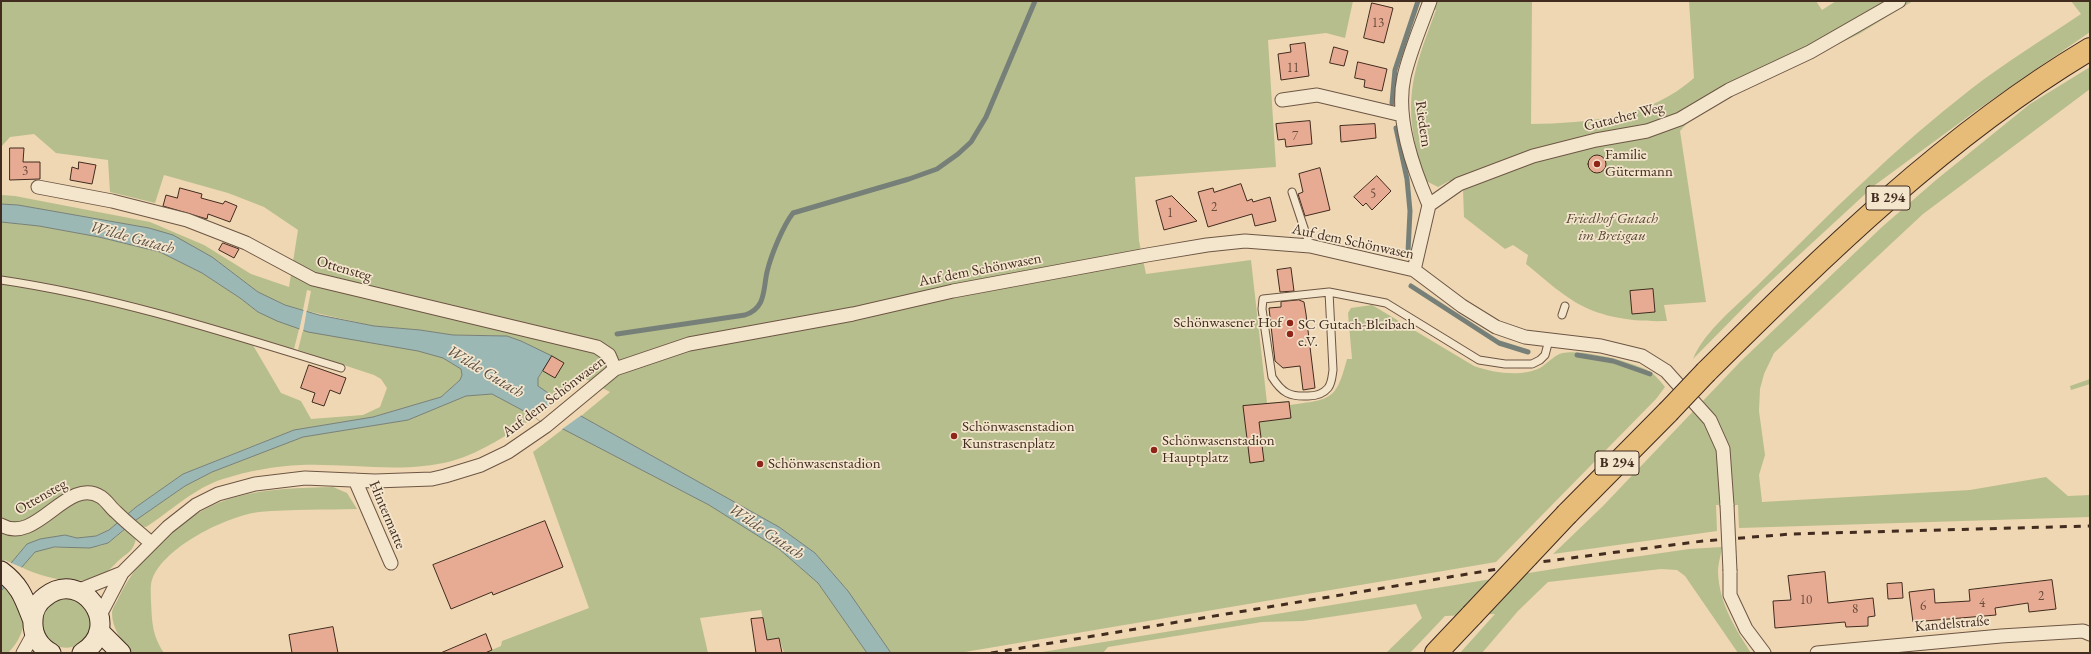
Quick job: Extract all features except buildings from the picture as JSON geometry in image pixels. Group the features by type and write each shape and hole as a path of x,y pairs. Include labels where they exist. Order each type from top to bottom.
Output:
{"highway":[{"name":"B 294","path":"1436,653 1567,514 1706,372 1879,206 1931,161 1993,114 2090,49"}],"main road":[{"path":"8,576 69,590 91,599 100,624 121,653"},
{"path":"8,576 23,594 39,643 51,653"},
{"path":"33,627 35,610 41,601 49,594 69,590"},
{"path":"82,653 92,644 100,624"}],"street":[{"name":"Riedern","path":"1429,205 1414,172 1402,115 1404,78 1430,1"},
{"name":"Gutacher Weg","path":"1429,205 1459,184 1533,156 1596,140 1647,131 1680,120 1729,90 1810,52 1899,1"},
{"path":"1282,100 1317,96 1402,115"},
{"name":"Ottensteg","path":"38,187 112,201 187,220 246,244 313,278 597,347 609,355 615,369"},
{"path":"1414,270 1429,205"},
{"name":"Auf dem Schönwasen","path":"100,624 122,573 151,543 185,513 218,494 255,484 305,478 355,480 432,478 460,472 481,465 508,452 546,426 615,369 689,344 853,314 953,291 1147,254 1245,241 1310,246 1414,270 1462,306 1496,327 1525,336 1601,346 1642,356 1666,370 1710,420 1723,449 1727,505 1730,595 1746,629 1764,653"},
{"name":"Hintermatte","path":"355,480 391,563"},
{"name":"Ottensteg","path":"1,525 17,528 32,524 77,494 90,493 101,497 151,543"},
{"name":"Auf dem Schönwasen","path":"69,590 122,573"},
{"path":"23,653 33,627"},
{"name":"Kandelstraße","path":"1818,653 2001,636 2083,631 2090,634"}],"lane":[{"path":"1292,192 1310,246"},
{"path":"1,280 47,286 153,312 341,368"},
{"path":"1329,292 1333,370 1331,380 1324,392 1316,396 1294,397 1277,385 1272,377 1262,309 1263,299 1329,292 1386,303 1478,360 1505,364 1532,364 1545,356 1549,340"},
{"path":"1562,315 1565,306"}],"green space":[{"path":"1,1 1353,1 1345,38 1326,33 1268,40 1276,167 1135,177 1139,241 1146,274 1251,260 1267,403 1290,401 1290,405 1315,401 1330,396 1339,383 1347,359 1352,359 1348,313 1351,308 1372,305 1474,366 1498,372 1525,372 1540,368 1554,357 1563,353 1583,353 1609,357 1644,369 1652,373 1665,387 1656,399 1496,562 959,653 891,653 848,591 815,553 779,527 581,416 610,392 584,378 558,400 538,386 538,378 543,371 555,377 563,363 521,341 507,336 453,335 420,330 374,326 307,311 311,291 307,290 303,310 285,305 258,292 212,257 172,235 149,228 18,205 1,204 1,195 15,196 150,222 204,245 251,274 289,287 298,230 264,207 228,193 164,175 155,203 110,192 108,160 56,153 34,134 10,137 1,147"},
{"name":"Friedhof Gutach im Breisgau","path":"1417,1 1532,1 1531,124 1575,122 1617,116 1658,102 1694,78 1689,1 1816,1 1822,10 1836,1 1913,1 1859,34 1735,94 1687,123 1680,131 1706,302 1664,305 1667,321 1642,321 1605,315 1572,300 1526,264 1528,255 1513,245 1505,249 1464,217 1463,189 1449,181 1438,187 1426,181 1415,143 1411,107 1415,75 1436,10"},
{"path":"2071,1 2090,1 2090,32 1977,110 1875,185 1760,291 1693,359 1705,338 1723,318 1838,206 1916,134 1984,79 2081,14"},
{"path":"2090,67 2090,89 1923,214 1774,353 1764,374 1760,389 1759,411 1765,455 1759,475 1762,502 1970,490 2046,477 2068,496 2090,495 2090,517 1739,528 1738,505 1716,505 1717,531 1553,554 1603,506 1741,361 1882,227 1936,180 2030,104"},
{"path":"1,222 39,226 99,237 160,252 202,273 240,298 258,312 299,329 294,349 247,335 281,393 301,401 311,419 363,415 380,407 387,388 381,379 374,375 298,350 303,330 419,351 443,358 461,369 462,375 460,380 441,397 373,417 294,430 183,474 136,507 109,530 96,536 77,538 65,535 27,544 11,563 5,560 1,564"},
{"path":"2090,379 2090,384 2071,390 2070,386"},
{"path":"492,394 535,417 495,442 474,453 452,461 415,467 301,465 262,469 232,476 202,488 146,527 139,526 134,521 185,486 212,472 303,437 408,420 466,396"},
{"path":"563,429 709,505 779,549 818,583 867,653 784,653 779,638 767,640 761,610 700,618 708,653 485,653 501,646 502,641 589,608 533,452"},
{"path":"333,487 347,493 357,509 283,510 259,512 230,520 198,535 182,545 158,568 151,582 153,628 164,653 132,653 116,630 112,619 112,611 128,581 139,565 168,535 201,511 236,497 284,489"},
{"path":"126,529 136,538 134,546 106,572 93,579 72,581 61,580 40,575 21,567 35,552 42,548 100,546 108,543"},
{"path":"1722,547 1718,566 1721,594 1734,625 1751,653 1738,653 1685,576 1677,570 1661,569 1548,582 1518,611 1482,653 1460,653 1495,614 1445,616 1410,653 1386,653 1422,618 1416,604 1303,621 1262,622 1108,647 1103,653 1036,653 1572,566 1689,549"},
{"path":"5,586 13,594 22,611 23,627 20,636 8,653 1,653 1,591"},
{"path":"64,596 81,601 92,621 89,633 82,642 65,648 54,645 49,641 40,625 44,607"}],"water":[{"name":"Wilde Gutach","path":"1,204 18,205 149,228 173,235 212,257 258,292 285,305 319,315 374,326 420,330 453,335 507,336 552,356 538,378 538,386 581,416 779,527 815,553 848,591 891,653 867,653 818,583 779,549 709,505 563,429 546,426 535,417 492,394 466,396 408,420 303,437 212,472 185,486 136,520 108,543 90,548 54,547 35,552 1,591 1,575 27,544 40,539 65,535 77,538 96,536 109,530 136,507 183,474 294,430 373,417 441,397 460,380 462,375 461,369 443,358 418,351 308,332 277,321 258,312 240,298 202,273 160,252 99,237 39,226 1,222"}],"pier":[{"path":"304,308 307,309 303,332 299,331"},
{"path":"559,398 583,414 561,430 549,428 535,417"},
{"path":"9,562 23,568 6,587 1,572"}],"waterway":[{"path":"617,334 745,315 752,312 760,303 764,292 771,257 781,233 793,213 909,179 937,169 958,154 971,142 986,117 1035,1"},
{"path":"1392,103 1395,70 1418,1"},
{"path":"1396,128 1407,179 1410,211 1408,252"},
{"path":"1411,286 1499,343 1528,352"},
{"path":"1577,355 1613,361 1650,374"}],"railway":[{"path":"991,653 1540,562 1703,541 1791,534 2090,526"}],"place":[{"name":"Familie Gütermann","path":"1597,164"},
{"name":"Schönwasener Hof","path":"1290,323"},
{"name":"SC Gutach-Bleibach e.V.","path":"1290,334"},
{"name":"Schönwasenstadion Kunstrasenplatz","path":"954,436"},
{"name":"Schönwasenstadion Hauptplatz","path":"1154,450"},
{"name":"Schönwasenstadion","path":"760,464"}]}
